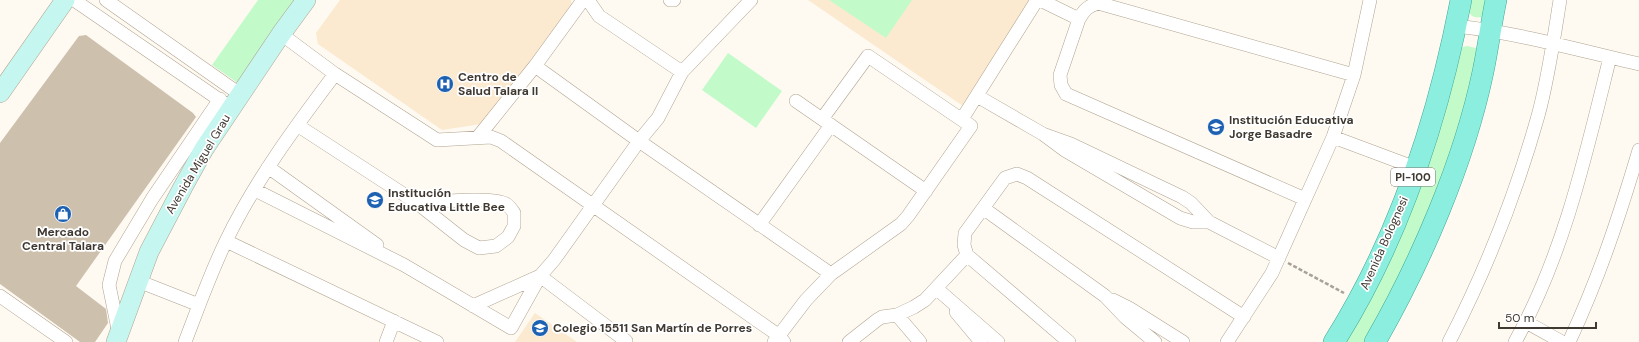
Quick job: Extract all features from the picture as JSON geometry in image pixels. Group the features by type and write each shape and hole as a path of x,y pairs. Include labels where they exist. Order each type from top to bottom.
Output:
{"main road":[{"path":"0,93 66,0"},
{"name":"Avenida Miguel Grau","path":"118,338 149,252 182,187 231,101 306,0"},
{"name":"Avenida Bolognesi","path":"1334,342 1358,301 1384,250 1416,168 1432,120 1456,26 1461,0"},
{"name":"PI-100","path":"1375,342 1416,261 1451,180 1483,72 1496,0"}],"street":[{"path":"74,0 231,101"},
{"path":"106,0 231,101"},
{"path":"478,137 535,66 583,0"},
{"path":"588,0 599,16 682,72"},
{"path":"255,190 404,265 511,328 540,276 554,260 639,141 658,118 682,72 751,0"},
{"path":"962,119 1039,0 1079,19"},
{"path":"1227,342 1244,317 1279,258 1333,137 1354,74 1370,0"},
{"path":"1449,342 1496,241 1517,180 1538,115 1560,0"},
{"path":"1306,199 1066,94 1061,86 1060,75 1079,19 1083,11 1091,5 1098,3 1354,74"},
{"path":"1456,26 1490,30 1553,42 1639,64"},
{"path":"281,34 335,74 437,140 491,137 501,141 779,340 806,300 831,274 901,224 971,126 868,56 827,122 759,225"},
{"path":"1515,342 1545,281 1568,216 1587,151 1610,57"},
{"path":"535,66 639,141 831,274"},
{"path":"185,342 226,241 268,167 335,74"},
{"path":"976,96 1043,134 1066,151 1180,218 1192,222 1209,222"},
{"path":"118,338 109,285 115,261 152,199 231,101"},
{"path":"796,101 926,191"},
{"path":"297,125 417,203 464,240 478,248 496,246 508,237 514,226 514,213 507,204 498,200 417,203"},
{"path":"1043,134 1071,144 1182,197 1191,203 1209,222 1279,258"},
{"path":"1333,137 1416,168"},
{"path":"1569,342 1588,302 1606,256 1639,150"},
{"path":"268,167 404,265"},
{"path":"1069,342 967,255 964,245 965,233 1005,178 1017,174 1027,178 1244,317"},
{"path":"983,208 1105,296 1129,308 1183,342"},
{"path":"226,241 436,342"},
{"path":"850,342 882,317 897,315 925,300 937,289 967,255"},
{"path":"472,306 540,276"},
{"path":"540,276 626,341"},
{"path":"138,281 199,305"},
{"path":"937,289 981,342"},
{"path":"937,289 998,342"},
{"path":"0,296 66,342"},
{"path":"1105,296 1125,317 1155,342"},
{"path":"897,315 920,342"},
{"path":"386,342 394,321"},
{"path":"1526,322 1562,342"}],"path":[{"path":"1279,258 1358,301"}],"shaded area":[{"name":"Centro de Salud Talara II","path":"340,0 571,0 572,5 488,123 442,130 318,44 316,33"},
{"path":"808,0 1036,0 963,106"},
{"name":"Colegio 15511 San Martín de Porres","path":"535,313 577,342 515,342"}],"green space":[{"path":"258,0 311,0 245,88 212,65"},
{"path":"829,0 912,0 886,38"},
{"path":"1468,0 1490,0 1483,17 1474,17 1470,14"},
{"path":"1467,46 1476,48 1480,54 1471,95 1428,219 1366,342 1341,342 1425,171 1441,126 1462,47"},
{"path":"728,53 782,91 756,128 702,90"}],"building":[{"name":"Mercado Central Talara","path":"86,35 193,113 196,117 76,286 106,309 108,323 95,342 80,342 0,284 0,143 79,36"}],"place":[{"name":"Centro de Salud Talara II","path":"445,84"},
{"name":"Institución Educativa Jorge Basadre","path":"1216,127"},
{"name":"Institución Educativa Little Bee","path":"375,200"},
{"name":"Mercado Central Talara","path":"63,214"},
{"name":"Colegio 15511 San Martín de Porres","path":"540,328"}]}
